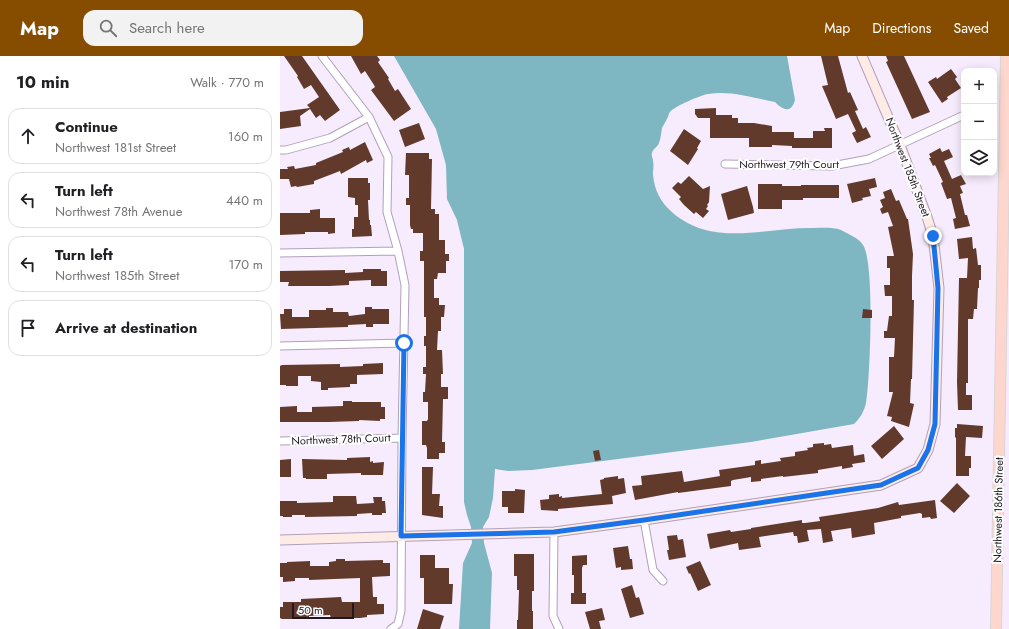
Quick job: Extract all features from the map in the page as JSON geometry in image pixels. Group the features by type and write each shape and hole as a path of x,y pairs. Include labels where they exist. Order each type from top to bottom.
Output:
{"main road":[{"name":"Northwest 186th Street","path":"996,629 1006,276 1006,56"}],"street":[{"path":"322,56 369,117 388,157 387,212 398,251 405,285 401,611 398,624 391,629"},
{"name":"Northwest 185th Street","path":"280,540 554,532 881,485 918,468 928,450 935,424 938,288 933,236 900,145 862,56"},
{"name":"Northwest 79th Court","path":"725,164 832,166 869,159 961,116"},
{"path":"280,150 286,150 330,138 369,117"},
{"path":"280,253 398,251"},
{"path":"280,346 404,343"},
{"name":"Northwest 78th Court","path":"280,441 402,438"},
{"path":"644,520 653,570 663,581"},
{"path":"554,532 553,616 559,629"}],"water":[{"path":"394,56 787,56 795,100 789,109 784,109 775,102 725,93 705,95 682,104 670,112 662,128 658,144 653,151 654,180 659,196 673,213 689,224 706,230 723,233 741,233 831,228 841,230 856,238 863,245 867,256 869,274 870,347 868,390 866,403 859,419 854,424 751,442 532,470 508,471 495,469 493,498 489,517 483,527 484,543 492,573 490,629 459,629 463,563 472,543 471,527 464,502 464,249 457,220 447,199 446,165 436,129"}],"building":[{"path":"284,56 302,56 340,110 325,121 320,115 316,118 310,109 300,116 301,126 280,129 280,112 310,108 307,105 319,97 311,85 304,89 297,77 298,76"},
{"path":"351,56 377,56 380,60 378,62 389,78 388,79 395,91 398,89 411,109 394,121 371,90 375,87 365,71 361,74"},
{"path":"821,56 838,56 848,93 850,92 858,110 855,111 863,129 866,127 871,137 857,143 852,133 856,131 848,114 836,119 822,86 828,85"},
{"path":"886,56 904,56 930,112 912,119 886,62 888,61"},
{"path":"951,69 957,77 955,79 961,88 947,97 948,99 942,103 928,82 936,77 937,79"},
{"path":"716,108 716,115 732,115 732,118 738,118 738,123 754,123 772,126 772,132 794,132 794,138 813,138 813,131 825,131 824,128 832,128 832,148 792,148 792,146 772,145 772,147 749,147 749,138 710,138 710,118 698,118 695,114 695,109"},
{"path":"419,123 425,139 405,147 399,130"},
{"path":"684,129 701,141 688,165 670,151"},
{"path":"365,142 373,160 367,163 366,160 341,174 340,171 314,181 314,184 291,187 289,179 280,179 280,169 288,169 287,167 294,166 295,169 316,165 316,163 343,152 342,150 349,147 350,150"},
{"path":"940,148 942,152 949,149 953,157 944,161 952,179 961,175 966,184 960,186 963,193 960,194 965,215 967,215 970,226 955,229 953,219 956,218 951,198 947,199 941,183 943,182 935,165 933,166 929,158 931,158 929,154"},
{"path":"406,153 429,153 429,159 432,159 431,209 435,209 435,214 439,214 439,240 445,240 445,254 449,254 449,261 446,261 446,273 438,273 437,279 434,279 434,298 439,298 439,305 445,305 444,317 441,317 441,331 438,331 437,350 442,350 443,374 441,374 441,387 448,387 448,399 443,399 442,442 445,442 445,453 439,453 439,459 427,459 426,445 422,445 422,421 427,421 428,419 428,402 423,402 426,374 423,374 423,367 426,367 426,346 424,346 424,336 426,336 426,317 424,317 424,261 420,261 420,251 423,251 423,233 413,233 413,229 411,229 410,225 410,205 406,205 406,198 409,198 409,175 405,175"},
{"path":"689,176 703,189 710,186 709,202 706,209 709,211 703,218 696,212 694,214 684,205 679,199 681,197 672,188 678,182 681,184"},
{"path":"348,178 368,178 368,183 370,183 370,200 368,200 369,220 372,236 352,237 354,217 358,217 358,205 355,205 355,198 348,197"},
{"path":"875,178 877,187 869,189 871,196 862,198 863,200 852,203 847,184"},
{"path":"758,184 782,184 782,186 839,185 839,198 803,198 803,200 782,200 782,209 758,209"},
{"path":"747,186 754,213 728,220 721,194"},
{"path":"891,189 896,201 899,200 908,219 913,254 912,300 914,300 910,403 914,404 909,427 891,421 892,417 887,416 893,392 889,392 889,357 894,357 895,338 884,338 884,331 887,331 889,316 892,316 892,296 885,296 884,285 890,285 890,268 887,268 887,256 894,256 888,227 893,226 888,212 882,214 880,209 883,207 880,200 885,198 883,192"},
{"path":"320,209 320,218 335,218 335,233 328,234 328,232 305,232 305,234 280,235 280,213 310,213 310,210"},
{"path":"972,237 973,249 976,248 978,265 981,265 981,280 979,280 977,309 974,309 973,319 968,319 968,383 966,383 966,395 972,395 972,410 958,410 957,382 959,278 967,278 968,258 959,259 957,239"},
{"path":"363,269 381,269 381,271 387,271 387,286 371,286 371,280 349,281 349,285 329,286 288,286 289,282 280,282 280,271 345,270 345,273 363,272"},
{"path":"365,307 372,307 372,309 389,309 389,324 373,324 373,327 366,327 366,324 348,325 348,327 281,329 280,314 284,314 284,309 292,309 292,317 309,317 309,310 326,310 326,308 333,308 333,312 348,312 349,316 365,314"},
{"path":"863,309 872,310 872,318 862,318"},
{"path":"383,363 383,374 357,375 357,384 350,384 350,387 328,388 328,390 321,390 321,382 311,381 311,376 298,376 298,386 280,385 280,366 282,365 340,364 340,367"},
{"path":"343,401 381,402 381,407 385,407 385,419 380,419 380,421 359,420 329,422 280,422 280,407 297,406 297,412 312,412 312,407 343,406"},
{"path":"957,424 983,426 982,438 966,437 965,456 971,456 969,476 956,476 955,428 957,428"},
{"path":"894,426 904,439 882,459 871,446"},
{"path":"824,443 824,445 831,444 832,448 853,445 854,456 864,454 865,462 852,464 853,467 842,469 842,466 818,470 818,473 761,479 761,481 751,482 751,477 733,480 731,481 731,486 678,492 635,500 632,486 642,485 641,476 682,471 684,482 720,476 719,470 755,465 755,461 761,460 761,464 781,461 780,458 795,456 795,452 808,450 807,448 813,447 813,444"},
{"path":"599,450 601,460 595,461 593,451"},
{"path":"370,457 370,462 384,462 383,475 361,475 361,473 327,474 327,479 303,478 302,459 347,460 347,458"},
{"path":"291,459 291,477 280,477 280,460"},
{"path":"422,467 433,467 432,494 440,494 439,506 443,506 443,518 422,515"},
{"path":"618,476 618,479 624,478 626,493 612,496 613,504 558,509 558,511 541,510 540,500 549,499 549,495 559,494 559,497 562,496 562,498 602,494 600,480"},
{"path":"957,483 970,496 954,513 940,501"},
{"path":"515,489 525,490 524,513 508,513 508,507 502,507 502,491 515,491"},
{"path":"333,496 356,496 357,504 374,503 373,497 382,497 382,501 385,501 386,513 382,513 382,515 372,515 372,513 357,514 357,516 280,516 280,501 297,501 297,503 333,502"},
{"path":"935,500 937,518 922,518 922,514 920,513 901,516 901,518 874,523 875,534 852,538 851,528 831,531 833,541 823,543 821,529 807,530 809,541 798,543 797,536 794,536 793,532 759,537 761,547 739,550 738,543 710,549 707,534 730,530 731,532 802,520 802,523 820,521 819,517 878,508 898,502 899,505"},
{"path":"677,535 678,540 683,539 686,557 669,560 667,536"},
{"path":"628,546 633,569 621,570 621,567 616,568 613,548"},
{"path":"514,554 534,554 534,591 532,591 533,629 517,629 519,590 517,590 517,576 514,576"},
{"path":"420,555 435,555 435,568 449,568 449,584 453,584 452,604 424,604 424,578 420,578"},
{"path":"587,555 587,565 583,565 582,568 582,593 586,593 586,604 571,604 571,593 574,593 572,556"},
{"path":"336,559 345,559 345,561 383,560 383,563 390,563 390,576 372,577 373,597 377,597 377,604 384,604 384,614 367,615 367,617 360,618 331,618 330,615 309,616 309,619 280,618 280,607 283,607 283,602 301,602 301,599 341,597 342,602 360,602 360,578 309,580 309,578 295,578 295,581 283,582 283,577 280,577 280,563 310,561 310,566 329,566 329,562 336,561"},
{"path":"700,561 711,585 698,591 686,567"},
{"path":"632,585 636,598 639,597 644,614 630,618 621,589"},
{"path":"602,608 605,620 599,621 601,629 590,629 585,612"},
{"path":"423,609 444,616 440,629 417,629"}],"route":[{"path":"404,343 401,536 554,532 881,485 918,468 928,450 935,424 938,366 938,288 933,236"}]}
